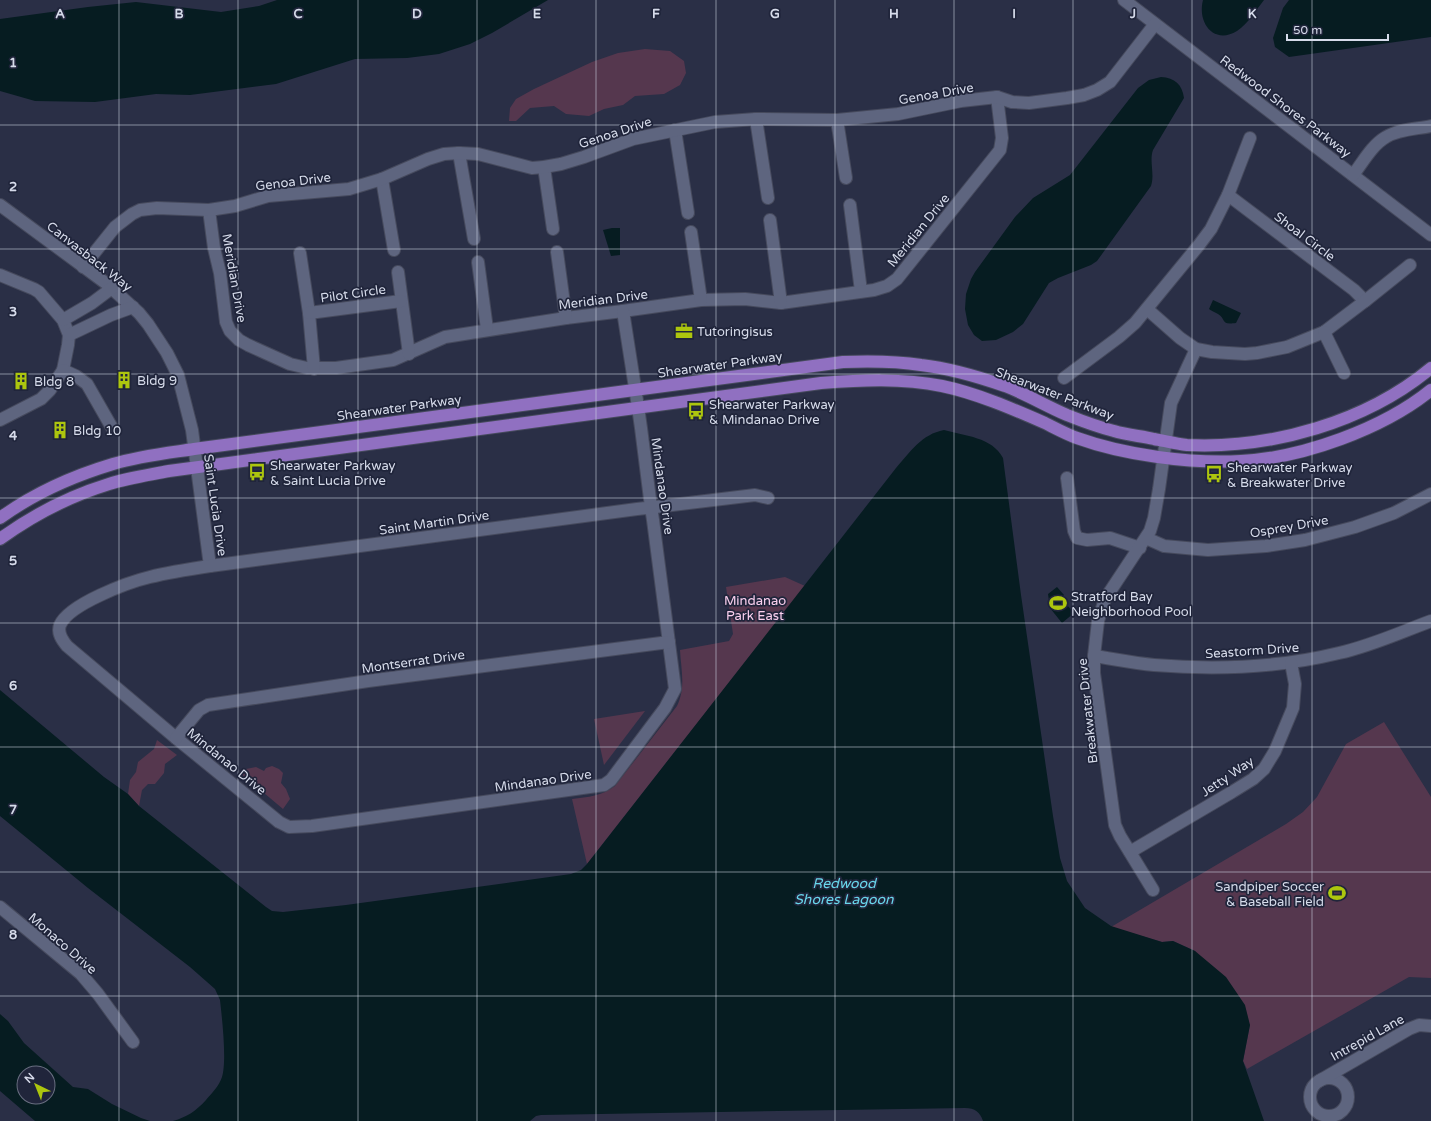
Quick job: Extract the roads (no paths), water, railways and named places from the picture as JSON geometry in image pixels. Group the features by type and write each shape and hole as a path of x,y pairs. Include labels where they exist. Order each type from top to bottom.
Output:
{"main road":[{"name":"Shearwater Parkway","path":"0,518 44,492 89,472 122,462 194,449 843,362 866,361 921,365 956,372 1005,386 1068,416 1115,431 1186,445 1254,443 1304,432 1348,417 1370,406 1412,382 1431,368"},
{"path":"0,539 51,508 80,494 110,484 169,471 821,383 860,380 906,382 942,386 976,396 1016,411 1077,438 1126,452 1190,461 1241,462 1289,454 1331,442 1374,425 1399,412 1431,390"}],"street":[{"name":"Redwood Shores Parkway","path":"1124,0 1431,235"},
{"name":"Genoa Drive","path":"83,267 115,227 136,212 157,208 209,210 235,206 268,196 349,189 382,179 428,159 444,154 478,154 532,168 544,167 561,164 584,157 633,139 715,122 756,119 837,120 898,114 961,101 997,97 1012,102 1029,103 1084,95 1097,90 1110,82 1155,24"},
{"name":"Meridian Drive","path":"209,210 214,248 220,273 226,322 230,330 239,340 290,364 314,369 336,368 393,360 445,337 487,329 701,300 745,299 781,303 887,286 897,279 1000,150 1002,138 997,97"},
{"path":"756,119 768,198"},
{"path":"837,120 846,178"},
{"path":"1353,175 1373,148 1386,137 1398,132 1431,126"},
{"path":"675,130 688,213"},
{"path":"1064,378 1119,337 1135,323 1211,229 1228,195 1250,138"},
{"path":"459,153 474,239"},
{"path":"544,167 553,229"},
{"path":"382,179 394,250"},
{"name":"Shoal Circle","path":"1228,195 1354,290 1365,301"},
{"name":"Canvasback Way","path":"0,205 112,288 133,307 148,324 162,344 178,376 192,430 194,449"},
{"path":"850,205 861,291"},
{"path":"770,220 781,303"},
{"path":"691,232 701,300"},
{"path":"556,252 566,318"},
{"name":"Pilot Circle","path":"300,253 309,313 314,369"},
{"path":"478,262 487,329"},
{"path":"1147,309 1180,338 1196,349 1212,352 1245,354 1257,353 1287,347 1324,332 1410,265"},
{"name":"Pilot Circle","path":"398,272 409,354"},
{"path":"0,275 36,290 44,296 63,320 68,335 68,345 63,370 55,384 45,395 0,420"},
{"path":"63,320 92,303 112,288"},
{"name":"Pilot Circle","path":"309,313 401,301"},
{"path":"68,335 111,315 133,307"},
{"name":"Mindanao Drive","path":"59,631 61,639 67,646 279,822 289,827 297,828 320,825 604,785 611,780 670,700 676,689 636,390 623,311"},
{"path":"1324,332 1344,372"},
{"name":"Breakwater Drive","path":"1153,890 1116,828 1114,821 1094,673 1094,656 1098,621 1105,599 1150,531 1154,518 1173,399 1196,349"},
{"path":"63,370 76,376 87,384 111,426"},
{"name":"Saint Lucia Drive","path":"194,449 210,566"},
{"name":"Osprey Drive","path":"1067,478 1074,531 1077,538 1087,540 1110,538 1164,546 1208,550 1305,540 1355,527 1394,513 1431,494"},
{"name":"Saint Martin Drive","path":"59,631 62,622 68,615 80,607 106,592 152,576 210,566 651,507 755,495 768,498"},
{"name":"Seastorm Drive","path":"1094,656 1153,665 1209,668 1291,663 1340,653 1431,621"},
{"name":"Montserrat Drive","path":"176,738 199,710 208,705 376,680 669,642"},
{"name":"Jetty Way","path":"1130,852 1253,779 1264,769 1275,751 1293,708 1295,684 1291,663"},
{"name":"Monaco Drive","path":"0,907 82,974 133,1042"},
{"name":"Intrepid Lane","path":"1319,1081 1409,1029 1419,1025 1431,1026"}],"water":[{"path":"277,0 548,0 492,33 470,44 439,54 407,58 355,59 276,84 190,95 156,94 95,102 35,101 0,91 0,19 136,2 221,12 259,6"},
{"path":"1203,0 1264,0 1241,28 1229,35 1221,35 1209,29 1205,24 1202,9"},
{"path":"1289,0 1431,0 1431,37 1289,57 1275,47 1273,38 1283,8"},
{"path":"1161,77 1174,80 1180,85 1184,98 1153,150 1151,186 1097,261 1049,283 1023,324 1013,332 996,340 982,341 974,335 968,325 965,309 966,294 975,272 1015,217 1033,198 1070,175 1138,88 1149,80"},
{"path":"620,228 620,255 611,256 603,230"},
{"path":"1213,300 1241,313 1236,323 1224,322 1221,316 1209,309"},
{"name":"Redwood Shores Lagoon","path":"944,430 985,441 998,451 1003,458 1053,816 1060,858 1067,881 1085,908 1111,926 1162,942 1173,941 1195,951 1226,977 1245,1005 1250,1025 1243,1061 1264,1121 983,1121 977,1111 965,1108 541,1115 536,1116 530,1121 173,1121 183,1118 199,1107 215,1089 222,1077 224,1050 220,1000 215,989 190,967 88,888 0,816 0,690 104,777 128,794 139,806 272,911 283,912 346,905 571,874 581,870 587,864 896,468 917,444 929,435"},
{"name":"Stratford Bay Neighborhood Pool","path":"1057,587 1064,595 1061,598 1074,613 1062,623 1050,608 1048,594"},
{"path":"0,1014 8,1021 24,1043 48,1065 16,1065 16,1105 0,1091"},
{"path":"56,1072 73,1087 88,1089 112,1104 150,1121 35,1121 16,1105 56,1105"}],"place":[{"name":"Tutoringisus","path":"684,331"},
{"name":"Bldg 9","path":"124,380"},
{"name":"Bldg 8","path":"21,381"},
{"name":"Shearwater Parkway & Mindanao Drive","path":"696,411"},
{"name":"Bldg 10","path":"60,430"},
{"name":"Shearwater Parkway & Saint Lucia Drive","path":"257,472"},
{"name":"Shearwater Parkway & Breakwater Drive","path":"1214,474"},
{"name":"Stratford Bay Neighborhood Pool","path":"1058,603"},
{"name":"Sandpiper Soccer & Baseball Field","path":"1337,893"}],"park label":[{"name":"Mindanao Park East","path":"755,608"}]}
